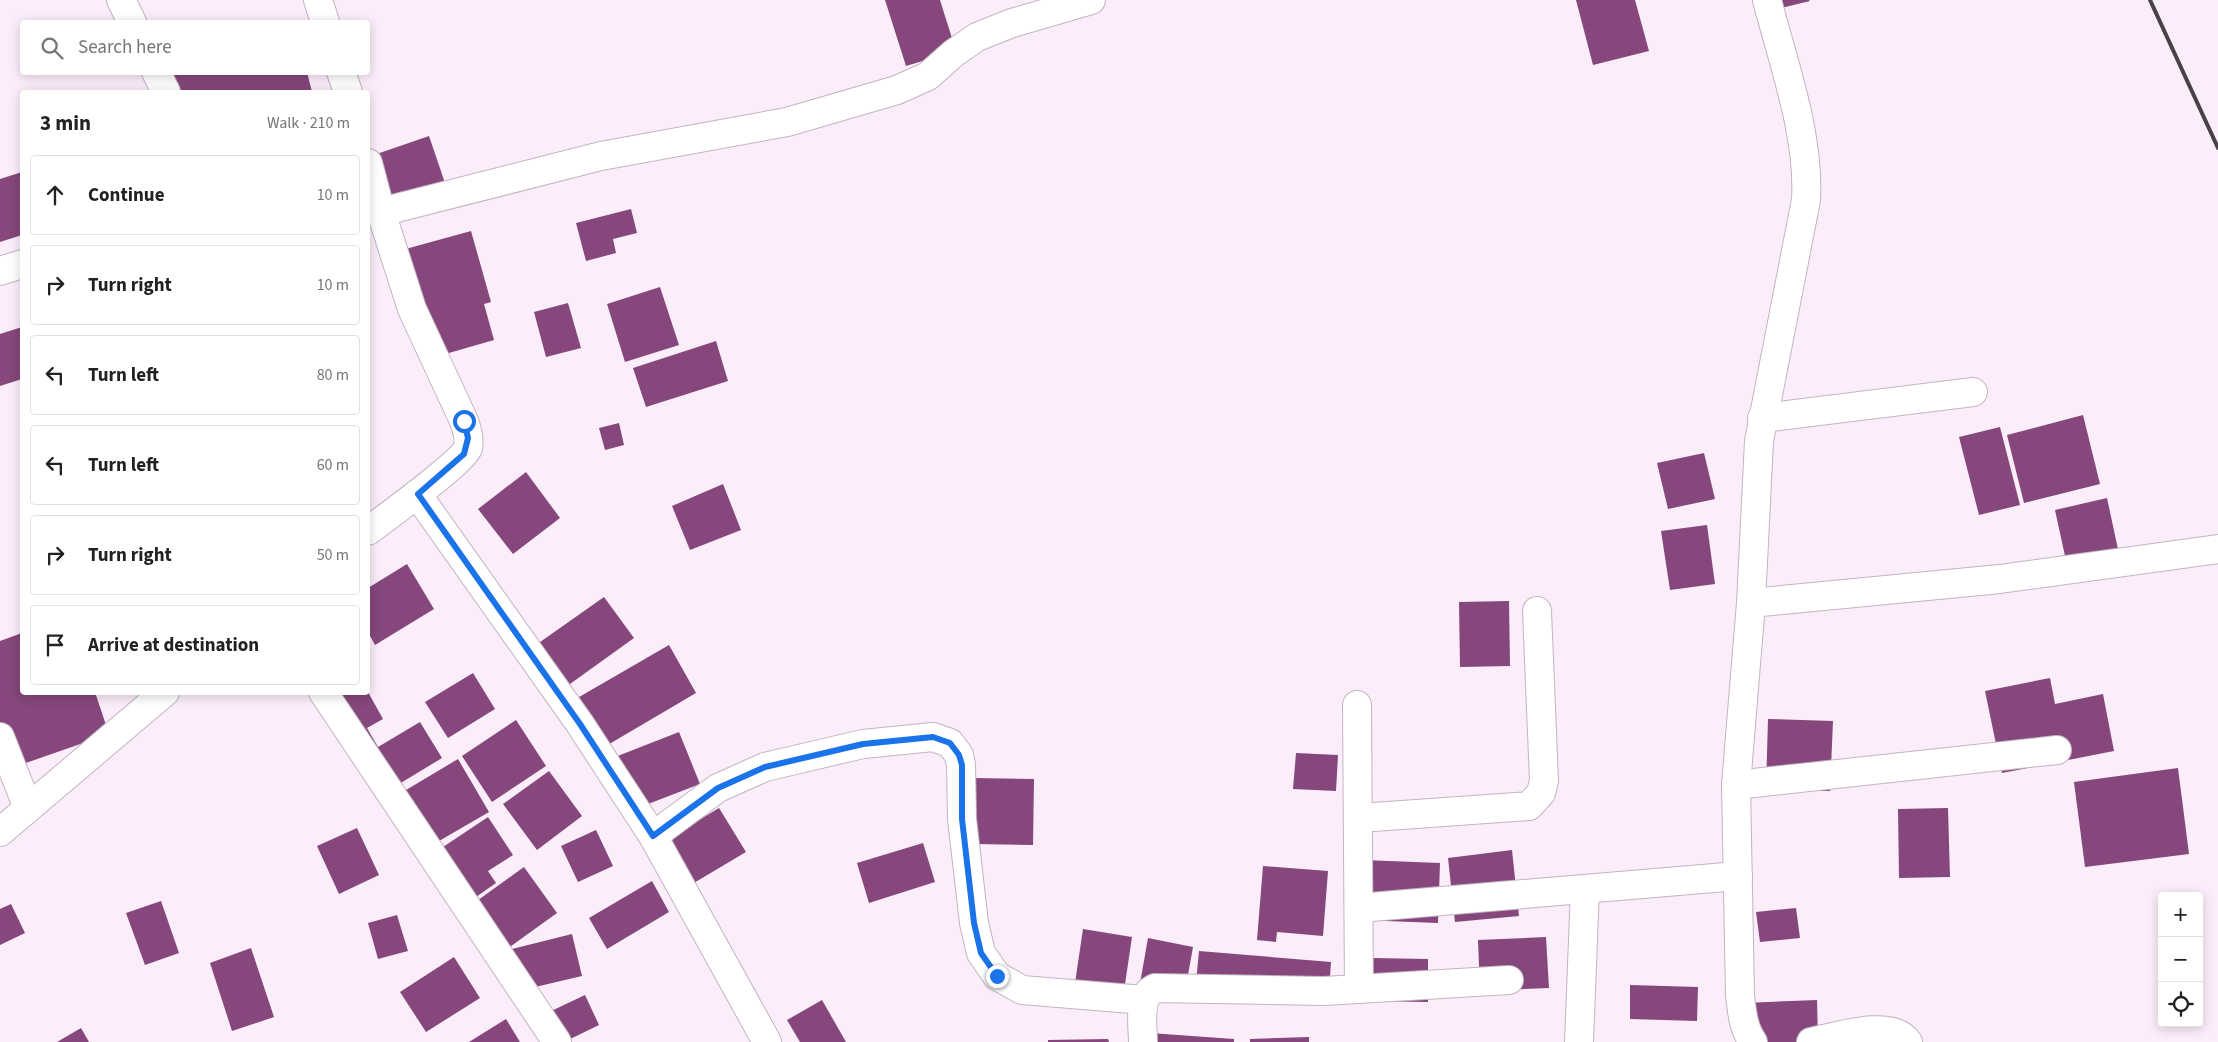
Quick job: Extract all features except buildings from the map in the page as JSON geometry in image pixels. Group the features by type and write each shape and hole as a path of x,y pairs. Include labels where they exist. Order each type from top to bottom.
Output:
{"street":[{"path":"120,0 131,20"},
{"path":"318,0 324,20"},
{"path":"381,212 602,156 787,122 897,90 928,76 954,53 977,37 1012,23 1091,0"},
{"path":"1754,1042 1747,1033 1740,995 1736,784 1751,603 1759,441 1806,200 1808,176 1804,144 1768,0"},
{"path":"158,75 165,90"},
{"path":"342,75 347,90"},
{"path":"370,171 381,212 412,309 464,421 468,438 464,454 418,494 370,530"},
{"path":"0,271 20,265"},
{"path":"1762,418 1973,392"},
{"path":"418,494 580,724 653,836 766,1042"},
{"path":"1751,603 2000,579 2218,549"},
{"path":"1359,818 1529,806 1538,799 1544,781 1537,611"},
{"path":"0,832 162,695"},
{"path":"326,695 557,1042"},
{"path":"1357,705 1359,988"},
{"path":"0,737 28,808"},
{"path":"653,836 718,788 765,767 863,744 933,737 950,743 959,755 962,765 962,819 974,923 981,953 997,976 1022,990 1144,1000"},
{"path":"1736,784 2057,750"},
{"path":"1359,908 1738,876"},
{"path":"1579,1042 1585,889"},
{"path":"1143,1042 1144,1000 1148,992 1162,988 1324,991 1509,980"},
{"path":"1811,1042 1868,1030 1891,1030 1904,1035 1908,1042"}],"railway":[{"path":"2150,0 2218,148"}],"route":[{"path":"464,421 467,430 468,448 464,454 418,494 580,724 653,836 718,788 765,767 863,744 933,737 950,743 959,755 962,765 962,819 974,923 981,953 997,976"}]}
